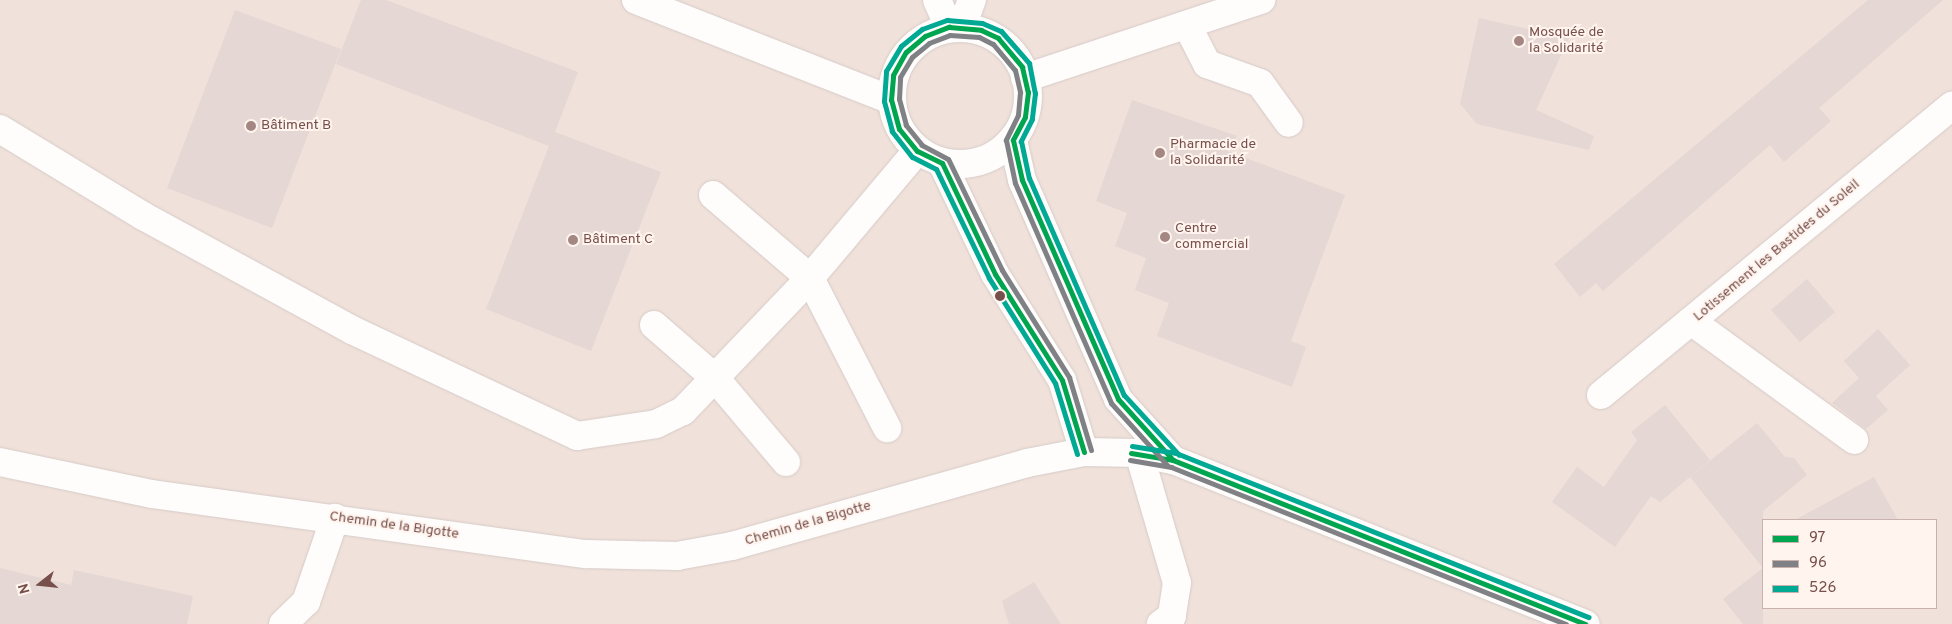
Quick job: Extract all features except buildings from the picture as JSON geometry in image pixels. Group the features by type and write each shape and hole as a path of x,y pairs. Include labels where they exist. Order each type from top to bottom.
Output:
{"street":[{"path":"636,0 891,100"},
{"path":"937,0 955,27"},
{"path":"955,27 972,0"},
{"path":"1025,78 1261,0"},
{"path":"1187,25 1207,64 1260,83 1289,123"},
{"path":"955,27 998,38 1012,51 1025,78 1028,92 1025,117 1013,140 981,161 942,163 917,151 899,128 891,100 893,75 906,52 925,36 955,27"},
{"name":"Lotissement les Bastides du Soleil","path":"1601,395 1952,106"},
{"path":"0,129 143,216 352,330 577,436 656,424 683,411 810,278 917,151"},
{"path":"1013,140 1022,180 1118,399 1173,460"},
{"path":"942,163 995,274 1062,380 1084,452"},
{"path":"713,195 810,278 887,428"},
{"path":"1691,321 1854,440"},
{"path":"654,325 715,378 786,462"},
{"name":"Chemin de la Bigotte","path":"0,462 152,494 587,554 677,556 732,546 1027,463 1084,452 1139,453 1173,460 1586,624"},
{"path":"1139,453 1177,583 1172,616 1160,624"},
{"path":"283,624 306,602 334,518"}],"shaded area":[{"path":"0,0 1952,0 1952,624 0,624"}],"transit line":[{"name":"526","path":"1077,454 1055,383 989,278 936,169 912,157 892,131 884,101 886,71 901,46 922,29 947,20 982,23 1001,31 1029,63 1035,93 1032,119 1021,141 1029,178 1124,395 1179,455"},
{"name":"97","path":"1084,452 1062,380 995,274 942,163 917,151 899,129 891,100 893,75 906,52 925,36 949,27 981,30 998,38 1022,67 1028,92 1025,117 1013,140 1022,180 1118,399 1173,460"},
{"name":"96","path":"1091,450 1069,377 1002,270 948,159 922,145 906,125 899,99 900,77 912,57 929,43 950,35 979,37 993,44 1015,70 1020,92 1018,115 1006,140 1015,183 1111,403 1167,465"},
{"name":"526","path":"1132,446 1176,453 1589,617"},
{"name":"97","path":"1131,453 1173,460 1586,624"},
{"name":"96","path":"1130,460 1171,467 1566,624"}],"place":[{"name":"Mosquée de la Solidarité","path":"1519,41"},
{"name":"Bâtiment B","path":"251,126"},
{"name":"Pharmacie de la Solidarité","path":"1160,153"},
{"name":"Centre commercial","path":"1165,237"},
{"name":"Bâtiment C","path":"573,240"}]}
